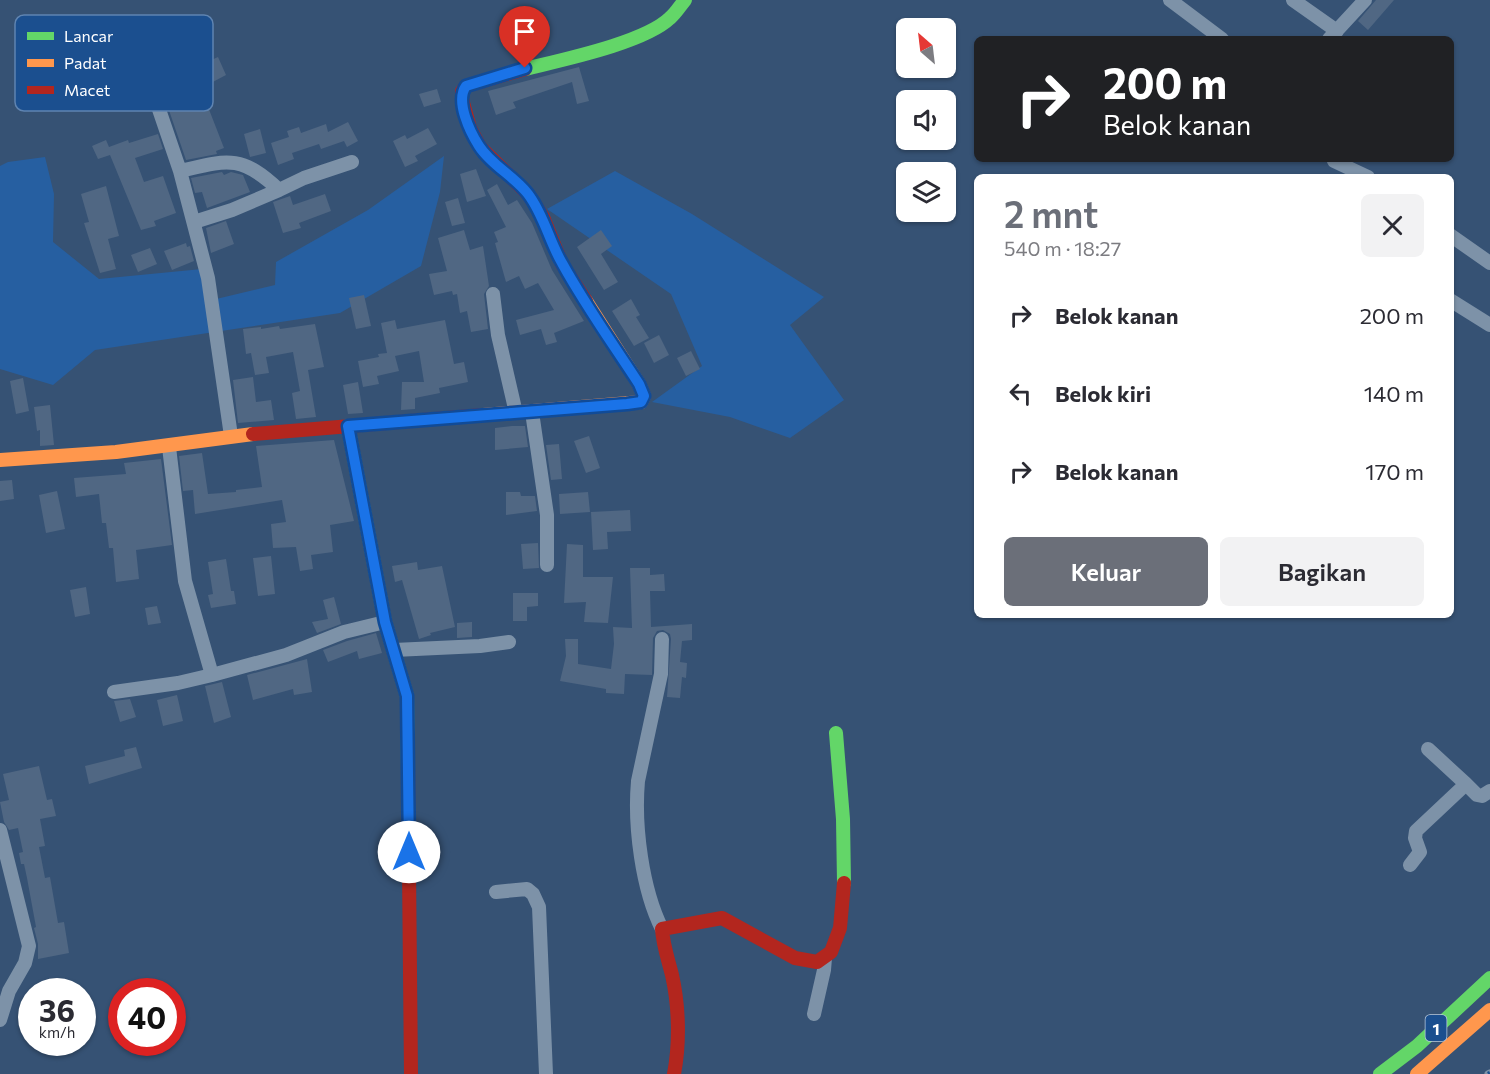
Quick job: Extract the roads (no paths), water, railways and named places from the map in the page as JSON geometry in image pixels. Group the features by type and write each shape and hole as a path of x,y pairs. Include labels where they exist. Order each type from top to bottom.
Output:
{"main road":[{"path":"0,460 78,458 170,447 231,436 641,402 644,396 639,384 562,264 543,217 528,194 480,147 470,129 462,91 466,86 490,78 604,48 642,35 669,19 685,0"},
{"path":"348,426 385,622 407,696 411,1074"},
{"path":"674,1074 678,1058 673,978 663,946 662,929 722,918 731,920 768,944 815,963 825,958 832,950 842,925 846,872 836,733"},
{"name":"1","path":"1380,1074 1417,1046 1490,978"},
{"name":"1","path":"1417,1074 1490,1010"}],"street":[{"path":"1170,0 1218,36"},
{"path":"1293,0 1333,35 1365,0"},
{"path":"160,111 180,171 208,278 231,436"},
{"path":"180,171 232,162 255,169 279,190"},
{"path":"194,222 232,210 304,178 352,162"},
{"path":"1337,162 1362,174"},
{"path":"1454,238 1490,263"},
{"path":"493,294 498,335 516,413"},
{"path":"1454,302 1490,325"},
{"path":"532,412 547,508 547,565"},
{"path":"170,447 185,581 212,675"},
{"path":"114,692 178,683 212,675 286,655 344,632 385,622"},
{"path":"662,639 661,674 636,799 645,881 662,929"},
{"path":"394,650 509,642"},
{"path":"1428,749 1476,795 1482,796 1490,790"},
{"path":"1410,865 1420,852 1414,838 1416,831 1466,784"},
{"path":"0,830 29,946 25,963 9,991 0,1020"},
{"path":"496,892 527,889 533,894 539,907 546,1074"},
{"path":"814,1014 825,958"}]}
